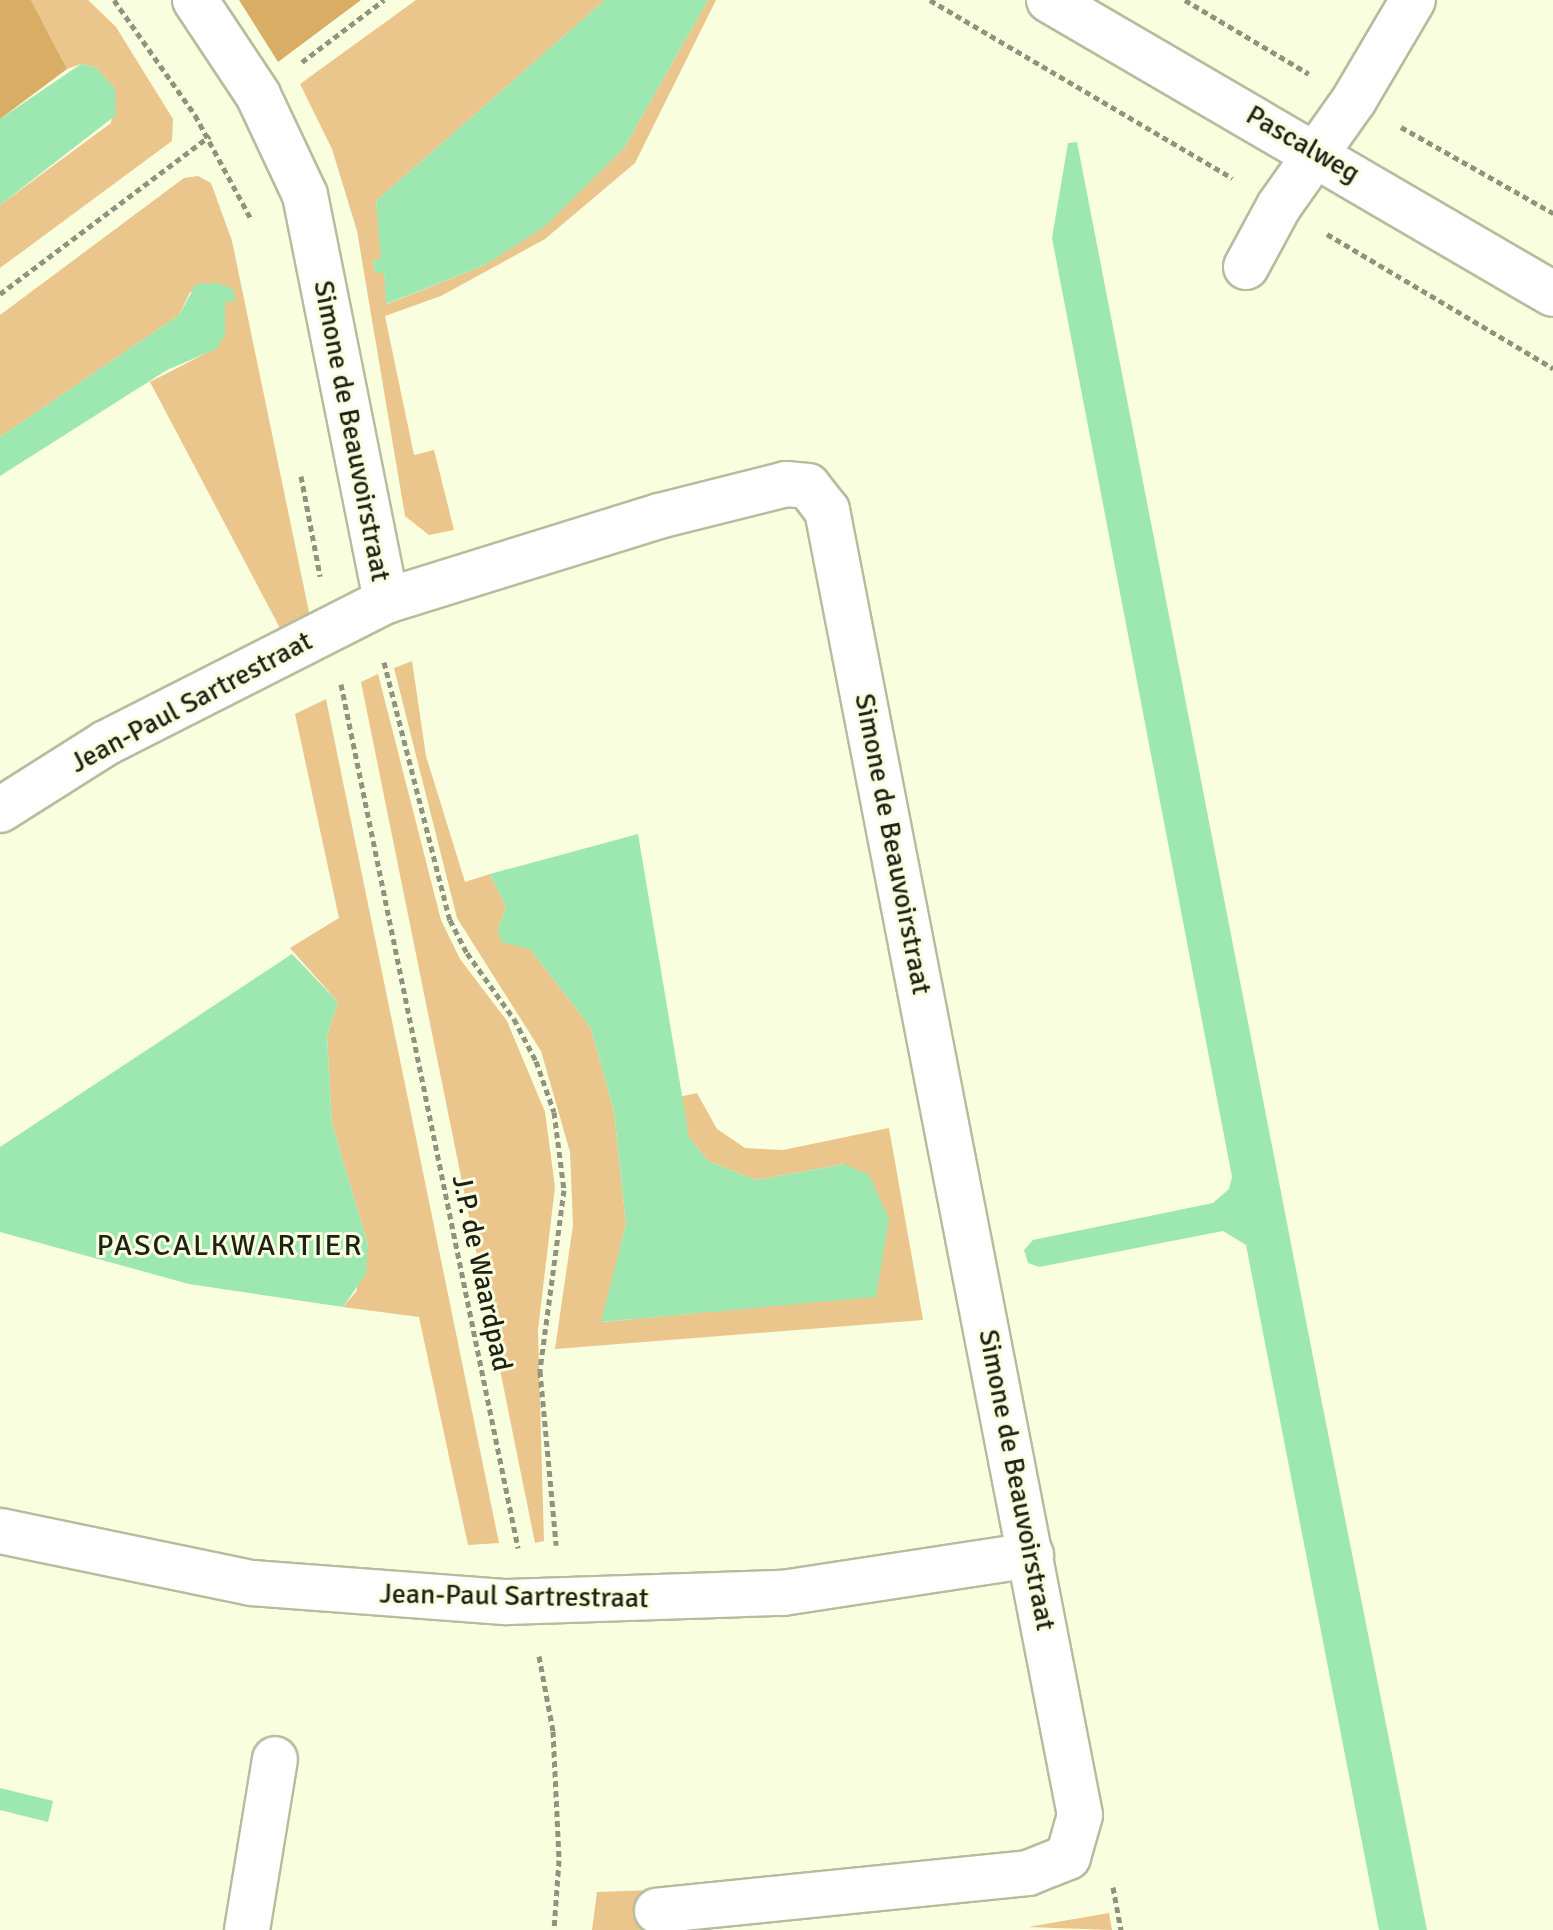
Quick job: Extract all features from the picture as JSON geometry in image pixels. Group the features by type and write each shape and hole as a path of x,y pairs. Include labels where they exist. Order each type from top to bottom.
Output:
{"street":[{"name":"Simone de Beauvoirstraat","path":"195,0 258,95 305,195 386,601 659,516 786,484 808,486 820,496 902,880 1079,1792 1080,1815 1068,1857 1028,1873 657,1911"},
{"name":"Pascalweg","path":"1049,0 1318,152 1553,294"},
{"path":"1246,267 1413,0"},
{"name":"Jean-Paul Sartrestraat","path":"0,810 106,743 386,601"},
{"name":"Jean-Paul Sartrestraat","path":"0,1531 252,1583 545,1602 783,1593 1031,1555"},
{"path":"247,1930 275,1759"}],"path":[{"path":"114,0 208,137 254,223"},
{"path":"0,294 208,137"},
{"name":"Simone de Beauvoirstraat","path":"301,472 330,627"},
{"path":"386,601 384,666 450,920 467,953 514,1019 554,1112 564,1190 540,1371 545,1602"},
{"name":"J.P. de Waardpad","path":"330,627 545,1602 559,1860 554,1930"}],"shaded area":[{"path":"0,0 31,0 67,69 0,119"},
{"path":"31,0 88,0 116,27 173,119 172,141 0,268 0,205 111,123 115,88 95,67 81,64 67,69"},
{"path":"239,0 361,0 278,62"},
{"path":"416,0 605,0 376,201 382,259 373,261 375,272 384,272 387,304 485,265 543,227 624,148 708,0 716,0 635,163 545,239 441,296 385,316 414,455 434,450 454,530 429,535 405,516 357,231 332,149 300,84"},
{"path":"605,0 708,0 624,148 543,228 485,265 386,304 384,273 375,272 373,260 381,259 376,201"},
{"path":"81,64 95,67 115,88 116,115 0,205 0,119"},
{"path":"1077,142 1427,1930 1379,1930 1246,1245 1223,1231 1039,1267 1028,1263 1024,1250 1033,1240 1213,1203 1229,1189 1232,1177 1052,238 1068,143"},
{"path":"198,176 211,183 232,241 310,617 281,630 150,382 216,348 225,335 223,290 190,292 179,315 0,437 0,315 184,178"},
{"path":"217,283 233,289 235,302 225,302 225,335 216,349 167,370 0,476 0,437 179,315 196,284"},
{"path":"412,661 426,756 465,882 490,874 506,907 498,930 530,949 591,1028 614,1112 626,1224 602,1322 876,1296 844,1164 756,1180 708,1161 689,1137 679,1097 697,1093 717,1129 745,1148 783,1150 889,1128 923,1320 555,1349 573,1225 570,1152 541,1051 457,918 394,668"},
{"path":"378,674 441,920 460,959 507,1021 545,1112 555,1187 538,1330 544,1541 535,1543 361,682"},
{"path":"326,699 499,1543 468,1545 419,1317 343,1307 356,1292 368,1245 332,1124 327,1036 338,1002 290,948 339,918 295,714"},
{"path":"638,834 689,1137 708,1161 756,1180 844,1164 869,1175 889,1219 876,1297 601,1322 626,1224 614,1112 591,1028 530,949 501,942 498,930 506,907 490,874"},
{"path":"292,954 338,1002 327,1036 332,1124 368,1245 366,1274 343,1307 189,1284 0,1232 0,1147"},
{"path":"0,1788 53,1801 48,1822 0,1810"},
{"path":"653,1890 657,1930 592,1930 597,1892"},
{"path":"1109,1913 1112,1930 1028,1927"}],"district":[{"name":"PASCALKWARTIER","path":"230,1246"}]}
